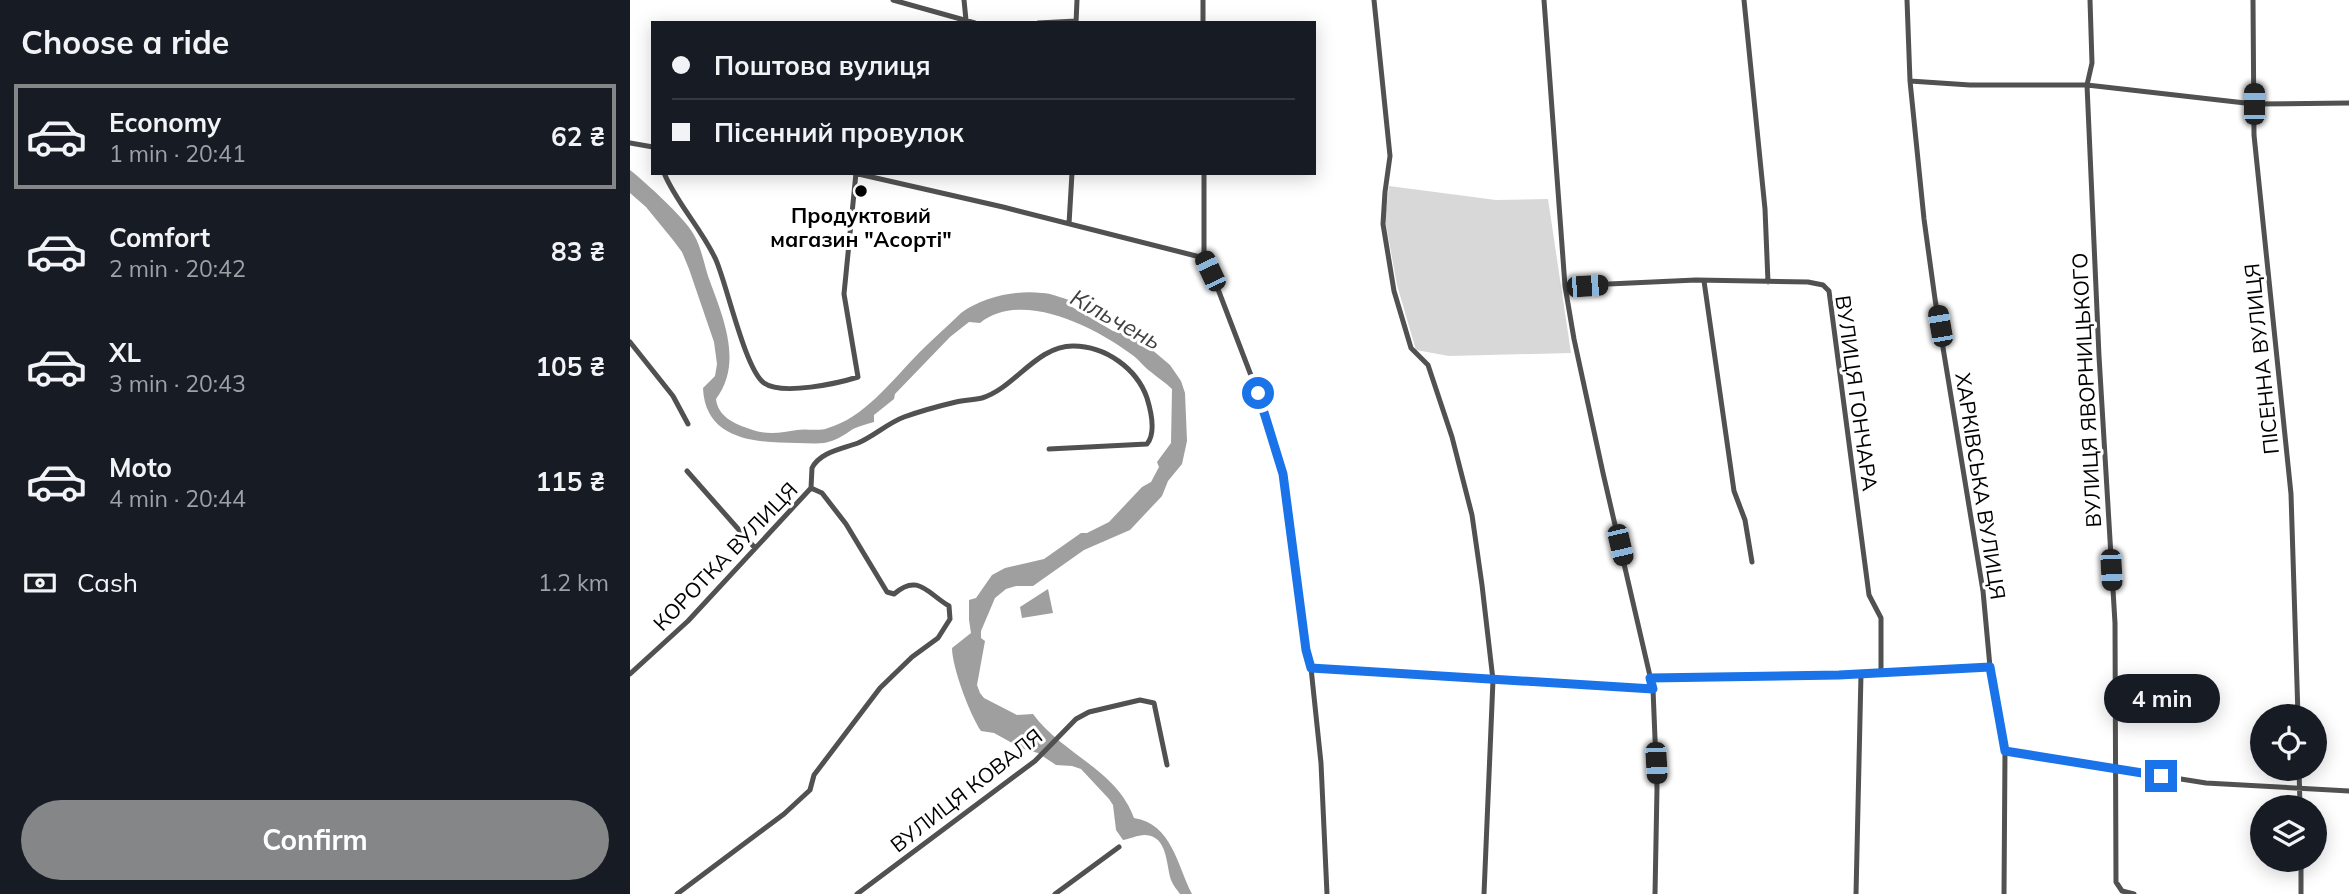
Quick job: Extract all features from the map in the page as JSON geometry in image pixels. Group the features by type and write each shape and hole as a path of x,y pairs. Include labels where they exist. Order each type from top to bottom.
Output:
{"street":[{"path":"893,0 969,21"},
{"path":"964,0 966,20"},
{"path":"1076,21 1077,0"},
{"path":"1203,0 1203,21"},
{"path":"1374,0 1390,156 1383,224 1394,291 1411,348 1429,365 1462,472 1472,515 1493,680 1484,894"},
{"path":"1544,0 1565,286 1597,447 1653,689 1657,788 1655,894"},
{"path":"1744,0 1765,209 1768,282"},
{"name":"ХАРКІВСЬКА ВУЛИЦЯ","path":"1907,0 1910,81 1935,299 1983,591 1990,667 2005,751 2004,894"},
{"name":"ВУЛИЦЯ ЯВОРНИЦЬКОГО","path":"2090,0 2092,63 2087,85 2099,356 2115,623 2116,882 2122,891 2134,894"},
{"name":"ПІСЕННА ВУЛИЦЯ","path":"2253,0 2254,135 2291,494 2298,704"},
{"path":"1910,81 1970,85 2087,85 2254,104 2349,103"},
{"path":"630,143 651,147"},
{"path":"665,175 670,189 705,239 717,263 730,307 762,382 771,386 808,387 830,386 858,377 844,293 855,175"},
{"path":"864,175 1204,258"},
{"path":"1069,224 1072,175"},
{"path":"1204,175 1204,258 1265,412 1283,474 1306,650 1311,668 1323,788 1327,894"},
{"path":"1704,281 1734,491 1745,520 1752,562"},
{"name":"ВУЛИЦЯ ГОНЧАРА","path":"1565,286 1704,281 1816,282 1829,291 1869,594 1881,618 1881,674"},
{"path":"630,342 673,396 688,424"},
{"name":"КОРОТКА ВУЛИЦЯ","path":"630,674 688,621 811,488 812,468 824,456 860,442 902,418 993,394 1043,355 1061,347 1084,347 1120,361 1144,389 1151,409 1150,441 1147,444 1049,449"},
{"path":"687,471 755,548"},
{"name":"КОРОТКА ВУЛИЦЯ","path":"677,894 784,814 810,790 814,775 880,688 912,657 938,638 950,619 949,606 933,597 922,586 910,583 894,594 887,592 846,524 822,493 811,488"},
{"path":"1650,678 1881,674 1990,667"},
{"path":"1311,668 1653,689"},
{"path":"1856,894 1861,674"},
{"name":"ВУЛИЦЯ КОВАЛЯ","path":"857,894 1035,761 1076,719 1089,712 1140,700 1154,703 1167,765"},
{"path":"2005,751 2206,783 2349,791"},
{"path":"2300,781 2300,795"},
{"path":"1055,894 1119,847"},
{"path":"2301,872 2301,894"}],"shaded area":[{"path":"630,170 674,211 690,228 696,240 728,338 729,370 716,399 717,405 728,419 744,427 773,433 820,430 841,423 876,398 920,351 961,313 989,299 1010,294 1045,293 1070,300 1072,307 1113,331 1137,337 1170,365 1181,381 1185,393 1187,441 1182,464 1168,481 1162,496 1130,530 1084,550 1033,586 1006,589 995,598 981,631 981,638 985,641 977,685 984,698 1017,715 1033,714 1058,740 1102,774 1126,801 1134,818 1157,828 1165,837 1192,894 1180,894 1174,886 1165,852 1158,840 1145,835 1123,840 1116,830 1113,805 1081,769 1056,765 1038,753 1021,748 994,733 981,731 962,691 952,648 971,633 969,600 976,598 992,575 1005,568 1044,559 1081,533 1087,533 1109,522 1142,487 1151,482 1159,467 1157,462 1171,443 1172,389 1135,357 1101,335 1059,316 1017,310 997,314 980,323 969,322 950,337 895,394 894,399 874,415 874,422 855,428 836,439 821,443 781,443 735,435 713,419 706,405 703,388 715,376 717,364 714,342 689,269 673,240 646,207 630,193"},
{"path":"1389,186 1496,200 1548,199 1571,353 1449,356 1416,350 1397,285 1385,219"},
{"path":"1048,589 1053,613 1022,618 1020,607"}],"place":[{"name":"Продуктовий магазин \"Асорті\"","path":"861,191"}],"route":[{"path":"1258,393 1283,474 1306,650 1311,668 1653,689 1650,678 1881,674 1990,667 2005,751 2161,776"}],"water label":[{"name":"Кільчень","path":"1116,319"}]}
